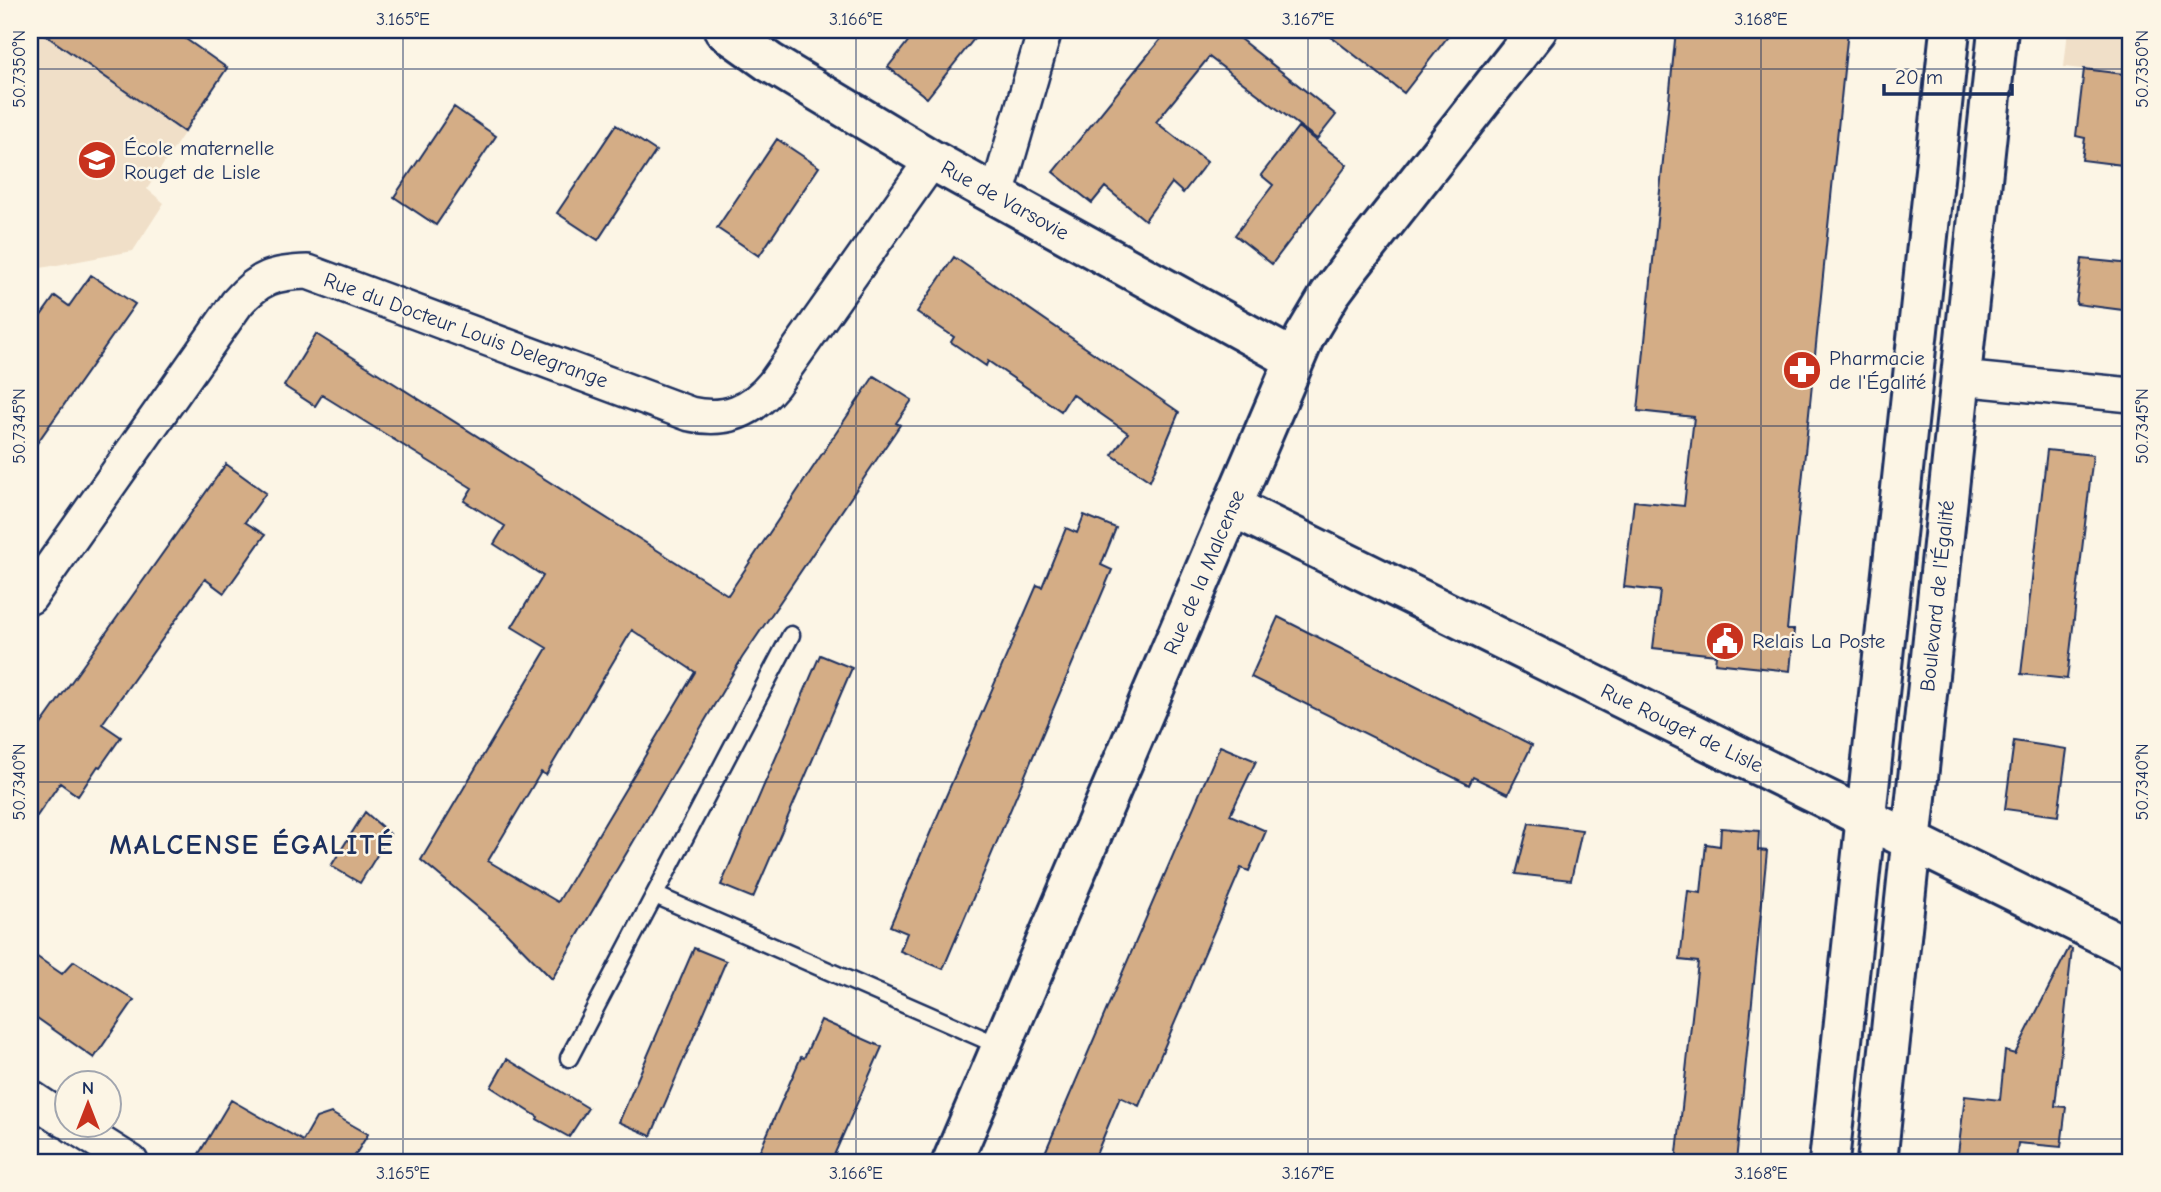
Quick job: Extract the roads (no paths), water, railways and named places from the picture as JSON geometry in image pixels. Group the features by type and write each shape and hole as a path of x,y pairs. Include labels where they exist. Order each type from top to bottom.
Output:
{"street":[{"name":"Rue de Varsovie","path":"724,30 769,62 932,160 1293,359"},
{"path":"997,195 1045,30"},
{"name":"Rue de la Malcense","path":"952,1162 1233,507 1293,359 1330,295 1537,30"},
{"path":"1829,1162 1950,30"},
{"name":"Boulevard de l'Égalité","path":"1877,1162 1998,30"},
{"name":"Rue du Docteur Louis Delegrange","path":"30,597 237,303 260,281 274,275 308,272 690,414 704,417 735,414 762,399 774,384 932,160"},
{"path":"1960,378 2131,396"},
{"name":"Rue Rouget de Lisle","path":"1233,507 2131,949"},
{"path":"30,1097 52,1112"},
{"path":"97,1140 131,1162"}],"lane":[{"path":"569,1058 791,635"},
{"path":"655,895 1002,1047"}],"place":[{"name":"École maternelle Rouget de Lisle","path":"97,160"},
{"name":"Pharmacie de l'Égalité","path":"1802,370"},
{"name":"Relais La Poste","path":"1725,641"}],"district":[{"name":"MALCENSE ÉGALITÉ","path":"252,845"}]}
